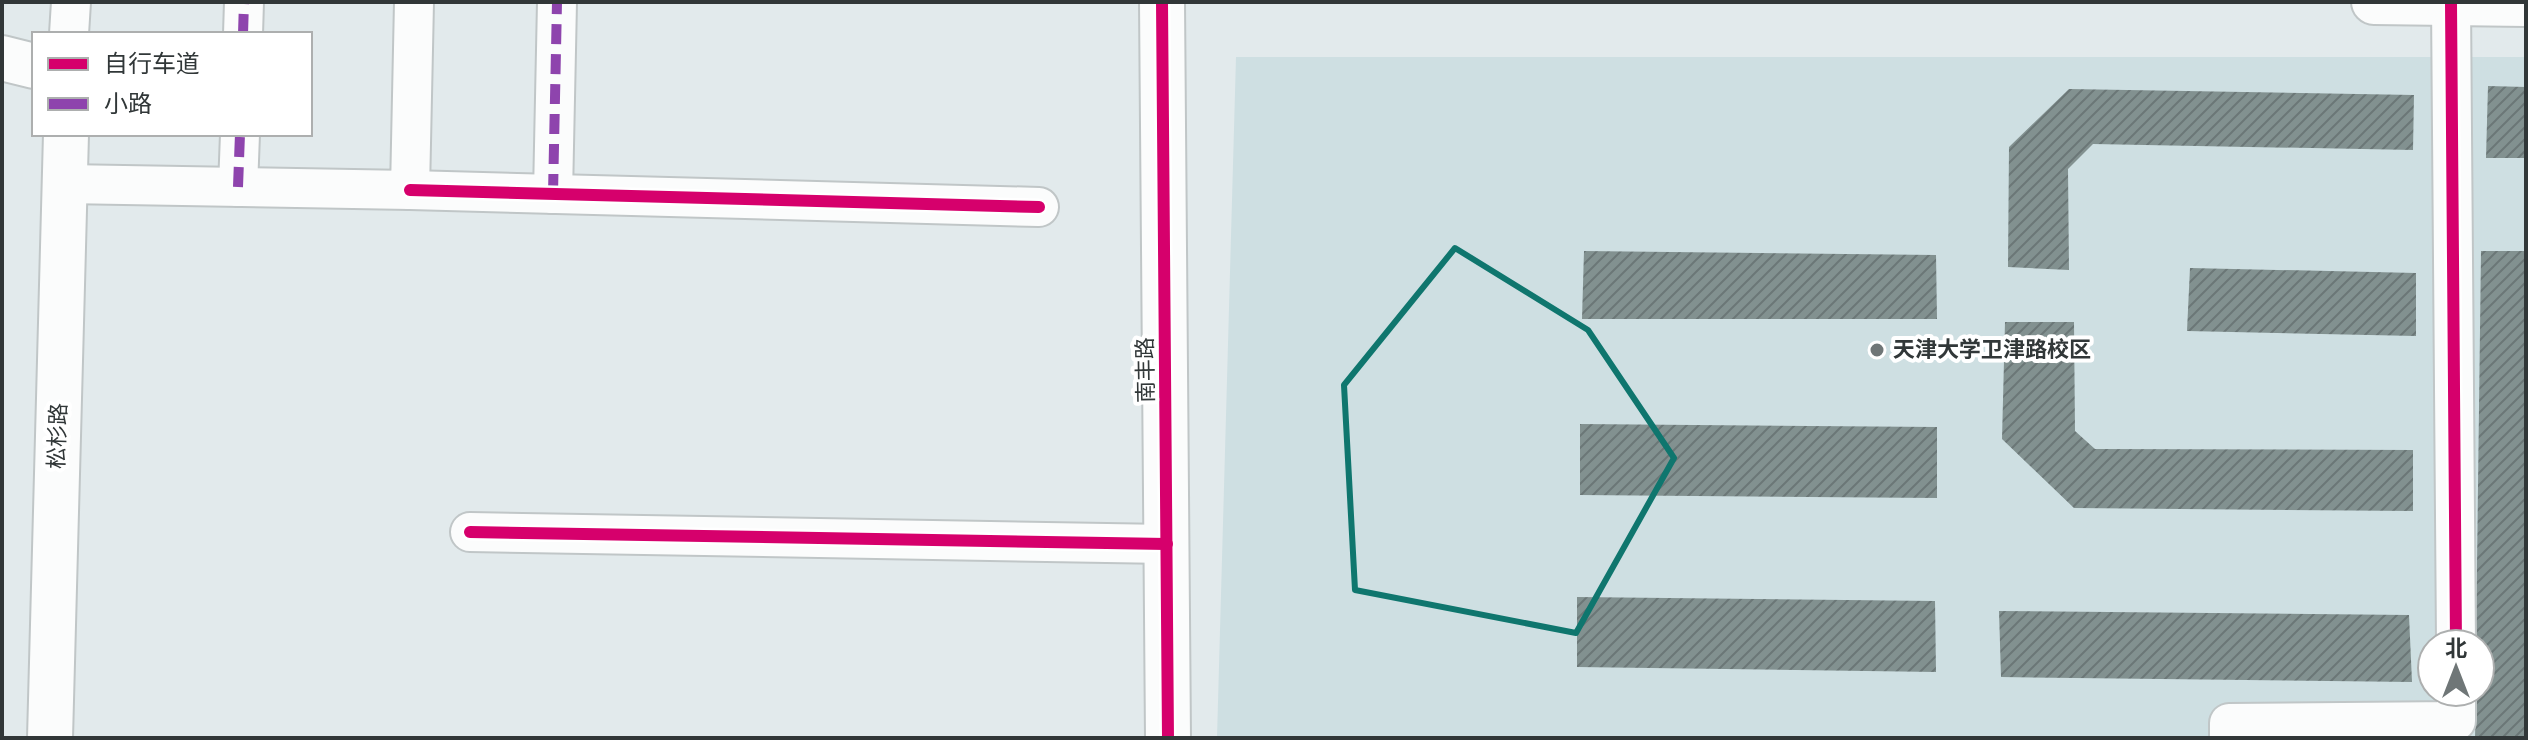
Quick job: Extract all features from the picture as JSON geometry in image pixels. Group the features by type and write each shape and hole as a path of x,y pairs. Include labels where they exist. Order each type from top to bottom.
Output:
{"street":[{"path":"69,32 71,2"},
{"path":"243,32 244,2"},
{"path":"410,190 414,2"},
{"path":"553,194 557,2"},
{"name":"南丰路","path":"1145,2 1156,543 1168,738"},
{"name":"南丰路","path":"1147,738 1156,543 1162,2"},
{"path":"2374,2 2526,4"},
{"path":"2451,3 2456,628"},
{"path":"2,58 32,66"},
{"name":"松杉路","path":"50,738 66,136"},
{"path":"238,187 240,136"},
{"path":"65,184 1039,207"},
{"path":"470,532 1156,543"},
{"path":"2229,738 2229,723 2456,721 2456,708"}],"highlighted area":[{"path":"1455,248 1588,330 1674,458 1576,633 1355,590 1344,385"}],"shaded area":[{"name":"天津大学卫津路校区","path":"1236,57 2526,57 2526,738 1217,738"}],"building":[{"path":"2488,86 2526,87 2526,158 2486,158"},
{"path":"2069,89 2414,95 2413,150 2093,144 2068,169 2069,270 2008,267 2009,147"},
{"path":"1584,251 1936,255 1937,319 1582,319"},
{"path":"2481,251 2526,251 2526,738 2475,738 2476,708 2496,708 2496,628 2476,628"},
{"path":"2190,268 2416,273 2416,336 2187,331"},
{"path":"2005,322 2074,322 2075,431 2095,449 2413,450 2413,511 2074,508 2002,439"},
{"path":"1580,424 1937,427 1937,498 1580,495"},
{"path":"1577,597 1935,601 1936,672 1577,667"},
{"path":"1999,611 2409,615 2412,682 2001,677"}],"marked path":[{"path":"243,32 244,2"},
{"path":"553,194 557,2"},
{"path":"238,187 240,136"}],"cycle path":[{"path":"1162,2 1168,738"},
{"path":"2451,3 2456,628"},
{"path":"410,190 1039,207"},
{"path":"470,532 1167,544"}],"place":[{"name":"天津大学卫津路校区","path":"1877,350"}]}
